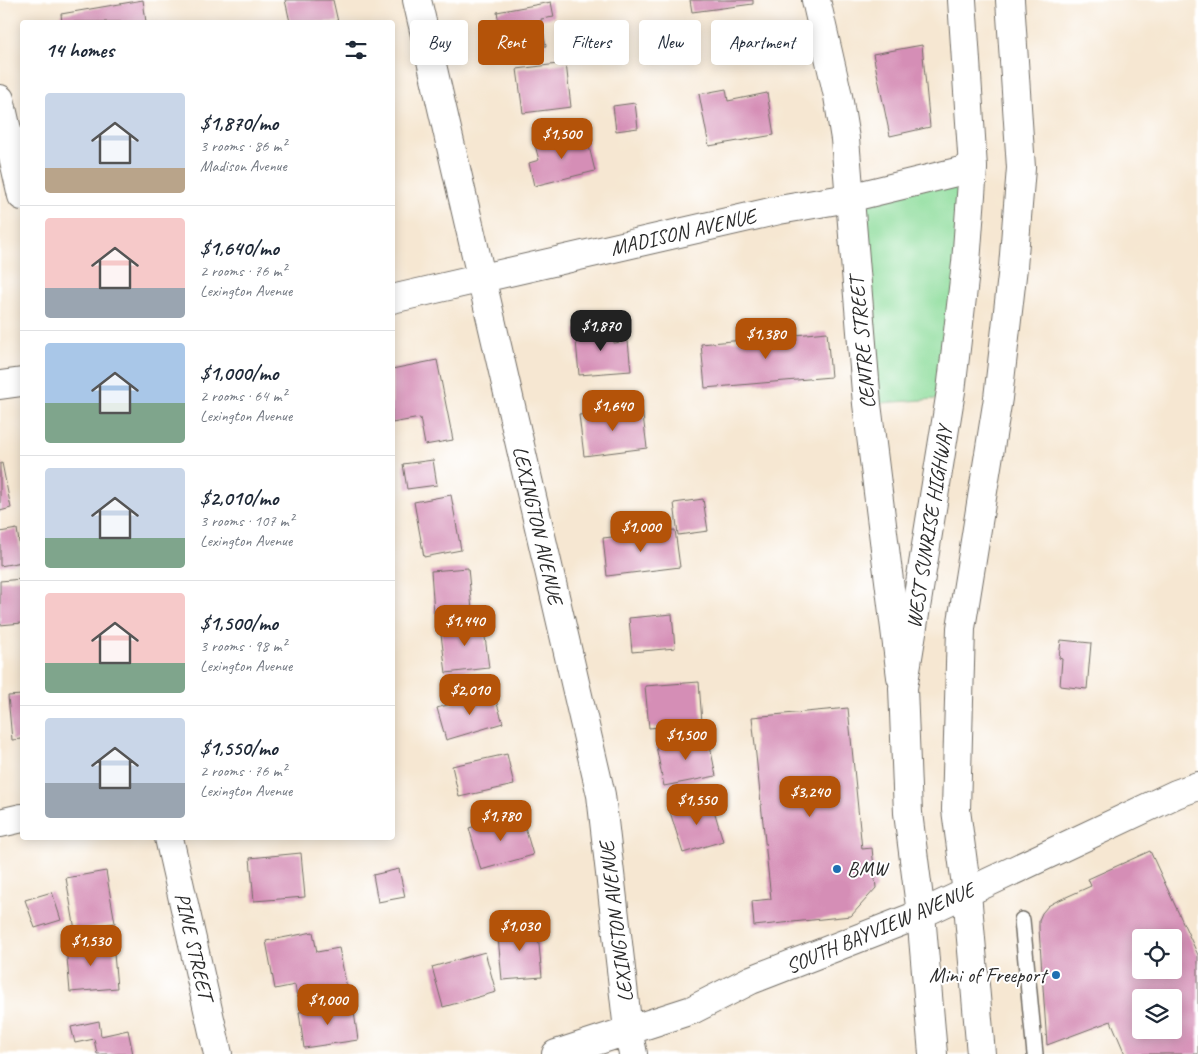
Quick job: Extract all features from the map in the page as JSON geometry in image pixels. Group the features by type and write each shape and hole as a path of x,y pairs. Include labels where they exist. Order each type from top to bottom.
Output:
{"main road":[{"name":"LEXINGTON AVENUE","path":"417,0 601,795 631,1042"},
{"name":"CENTRE STREET","path":"816,0 845,139 867,404 903,688"},
{"name":"WEST SUNRISE HIGHWAY","path":"933,1054 921,914 908,813 903,688 951,391 966,263 973,168 962,0"},
{"path":"981,1054 967,893 956,810 962,628 998,398 1013,268 1021,168 1010,0"},
{"path":"0,99 20,187"},
{"name":"MADISON AVENUE","path":"395,298 779,210 849,198 973,168"},
{"path":"0,386 20,382"},
{"name":"SOUTH BAYVIEW AVENUE","path":"556,1054 631,1042 750,980 921,914 1176,794 1198,786"},
{"path":"0,823 20,818"},
{"name":"PINE STREET","path":"169,840 218,1054"}],"lane":[{"path":"1022,920 1034,1054"}],"green space":[{"path":"973,168 950,398 867,404 849,202"}],"building":[{"path":"143,0 146,20 62,20 61,14"},
{"path":"285,0 333,0 338,20 290,20"},
{"path":"690,0 753,0 753,4 692,12"},
{"path":"551,2 554,17 541,20 498,20 497,12"},
{"path":"922,45 930,127 890,136 873,54"},
{"path":"554,64 566,65 571,107 523,113 517,69"},
{"path":"726,89 728,101 767,93 774,135 709,146 699,94"},
{"path":"635,103 638,128 616,131 613,106"},
{"path":"586,134 595,171 534,186 529,163 539,160 535,145"},
{"path":"613,325 614,343 628,341 631,371 579,375 575,329"},
{"path":"827,332 831,377 705,388 701,344"},
{"path":"437,360 453,440 425,445 420,418 395,422 395,368"},
{"path":"642,407 647,448 584,456 579,415"},
{"path":"433,460 437,485 407,489 403,464"},
{"path":"2,463 11,508 0,511 0,464"},
{"path":"451,495 461,550 424,557 414,502"},
{"path":"703,499 708,531 678,535 674,503"},
{"path":"17,529 20,562 0,566 0,532"},
{"path":"675,530 680,567 607,576 603,538"},
{"path":"468,568 472,610 434,613 431,571"},
{"path":"20,579 20,623 0,625 0,581"},
{"path":"672,614 675,648 632,652 629,618"},
{"path":"483,621 489,668 446,673 440,627"},
{"path":"1061,640 1091,643 1087,689 1060,686 1062,659 1059,658"},
{"path":"699,682 702,723 649,728 645,686"},
{"path":"493,691 503,723 446,740 437,708"},
{"path":"20,695 20,739 12,740 8,696"},
{"path":"848,708 862,849 872,848 876,888 851,916 754,926 752,901 771,899 752,717"},
{"path":"708,736 716,776 664,786 656,746"},
{"path":"507,754 514,785 459,797 452,766"},
{"path":"711,800 723,841 683,853 670,812"},
{"path":"521,813 533,855 481,870 469,828"},
{"path":"1150,851 1198,955 1198,1054 1125,1054 1111,1021 1047,1045 1039,920 1048,906 1091,886 1088,879"},
{"path":"301,853 305,897 254,901 250,858"},
{"path":"399,869 405,897 378,902 373,875"},
{"path":"106,871 115,923 75,930 66,878"},
{"path":"52,892 61,920 35,928 25,900"},
{"path":"537,923 542,977 502,980 497,926"},
{"path":"313,932 317,952 339,948 347,988 297,997 295,985 275,989 266,941"},
{"path":"113,942 117,988 70,992 66,946"},
{"path":"485,952 496,992 443,1007 432,967"},
{"path":"353,1005 358,1040 304,1048 299,1012"},
{"path":"99,1021 101,1036 128,1030 133,1054 97,1054 94,1039 75,1043 71,1027"}],"place":[{"name":"BMW","path":"837,869"},
{"name":"Mini of Freeport","path":"1056,975"}]}
